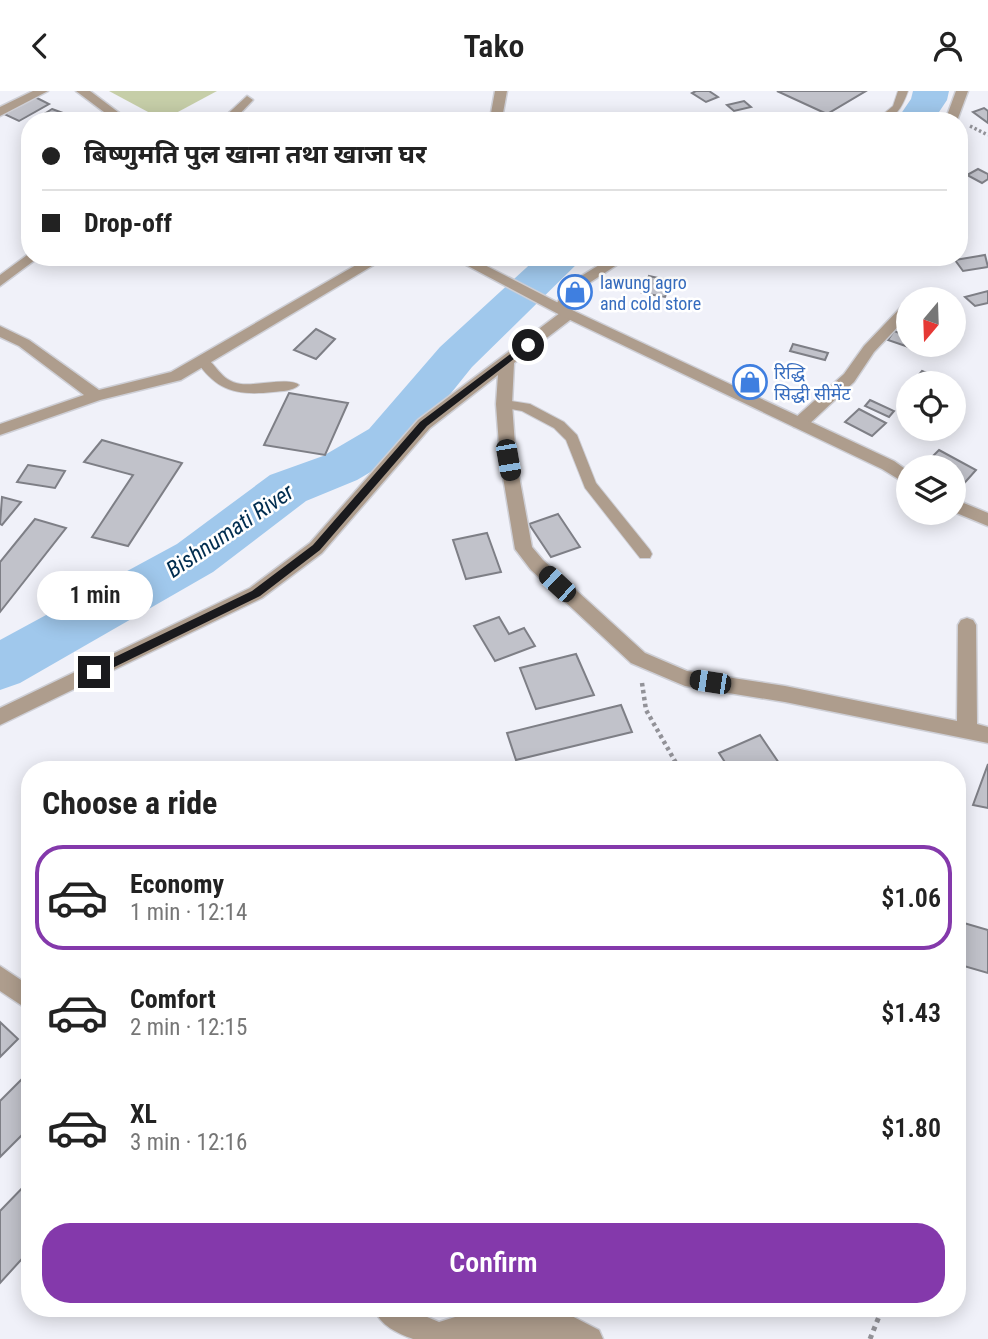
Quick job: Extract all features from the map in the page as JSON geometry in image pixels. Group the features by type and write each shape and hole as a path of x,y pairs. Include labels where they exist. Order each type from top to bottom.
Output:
{"street":[{"path":"0,112 42,91"},
{"path":"82,91 111,112"},
{"path":"497,112 501,91"},
{"path":"954,112 962,91"},
{"path":"235,112 247,100"},
{"path":"0,282 21,266"},
{"path":"0,430 96,396 176,376 365,266"},
{"path":"477,266 565,312 896,471"},
{"path":"0,717 256,593 316,548 424,424 565,312 575,286 607,266"},
{"path":"800,423 849,378 869,349 896,321"},
{"path":"0,331 24,343 96,396"},
{"path":"507,360 504,404 508,460 524,548 537,565 638,658 685,678 785,694 988,735"},
{"path":"966,510 988,520"},
{"path":"967,625 967,730"},
{"path":"0,977 21,993"},
{"path":"397,1317 403,1322 439,1335 468,1326 562,1324 590,1339"}],"lane":[{"path":"891,112 897,107 903,91"},
{"path":"202,361 208,373 219,382 238,388 293,385"},
{"path":"504,404 525,407 559,425 572,438 590,485 645,554"}],"path":[{"path":"638,658 646,710 675,761"},
{"path":"870,1339 880,1317"}],"green space":[{"path":"109,91 217,91 178,112 148,112"}],"building":[{"path":"709,91 718,97 706,102 692,93"},
{"path":"777,91 866,91 830,112 823,112"},
{"path":"35,97 49,104 35,112 21,112 19,121 4,114"},
{"path":"744,101 751,107 734,111 727,105"},
{"path":"984,108 988,111 988,123 973,112"},
{"path":"978,169 988,174 988,179 982,183 968,174"},
{"path":"985,255 988,267 963,271 959,266 968,266 968,258"},
{"path":"649,276 672,281 665,297 642,293"},
{"path":"988,291 988,303 975,306 966,297"},
{"path":"316,329 335,339 316,359 294,350"},
{"path":"894,331 896,332 896,343 888,340"},
{"path":"793,344 828,353 825,360 790,351"},
{"path":"289,393 348,403 325,455 264,445"},
{"path":"870,400 894,411 889,417 865,406"},
{"path":"859,409 886,423 872,436 845,422"},
{"path":"102,440 182,463 128,546 92,537 133,475 84,462"},
{"path":"939,450 948,455 934,455"},
{"path":"28,465 65,471 55,488 17,482"},
{"path":"966,465 976,470 966,481"},
{"path":"2,497 21,502 2,525 0,524"},
{"path":"558,514 580,547 551,557 529,524"},
{"path":"35,519 66,528 0,612 0,562"},
{"path":"487,533 501,572 466,579 453,540"},
{"path":"499,617 509,634 524,628 535,646 495,661 474,626"},
{"path":"576,654 594,695 536,709 520,668"},
{"path":"621,705 632,732 516,760 507,733"},
{"path":"760,735 778,761 724,761 719,753"},
{"path":"988,764 988,808 973,805"},
{"path":"966,924 988,930 988,973 966,967"},
{"path":"0,1022 18,1039 0,1057"},
{"path":"21,1080 21,1136 0,1157 0,1101"},
{"path":"21,1189 21,1260 0,1283 0,1211"}],"waterway":[{"name":"Bishnumati River","path":"920,112 929,100 931,91"},
{"name":"Bishnumati River","path":"0,667 195,558 288,488 340,468 386,441 456,357 553,266"}],"place":[{"name":"lawung agro and cold store","path":"575,292"},
{"name":"रिद्धि सिद्धी सीमेंट","path":"750,382"}],"route":[{"path":"94,672 256,593 316,548 424,424 528,345"}]}
